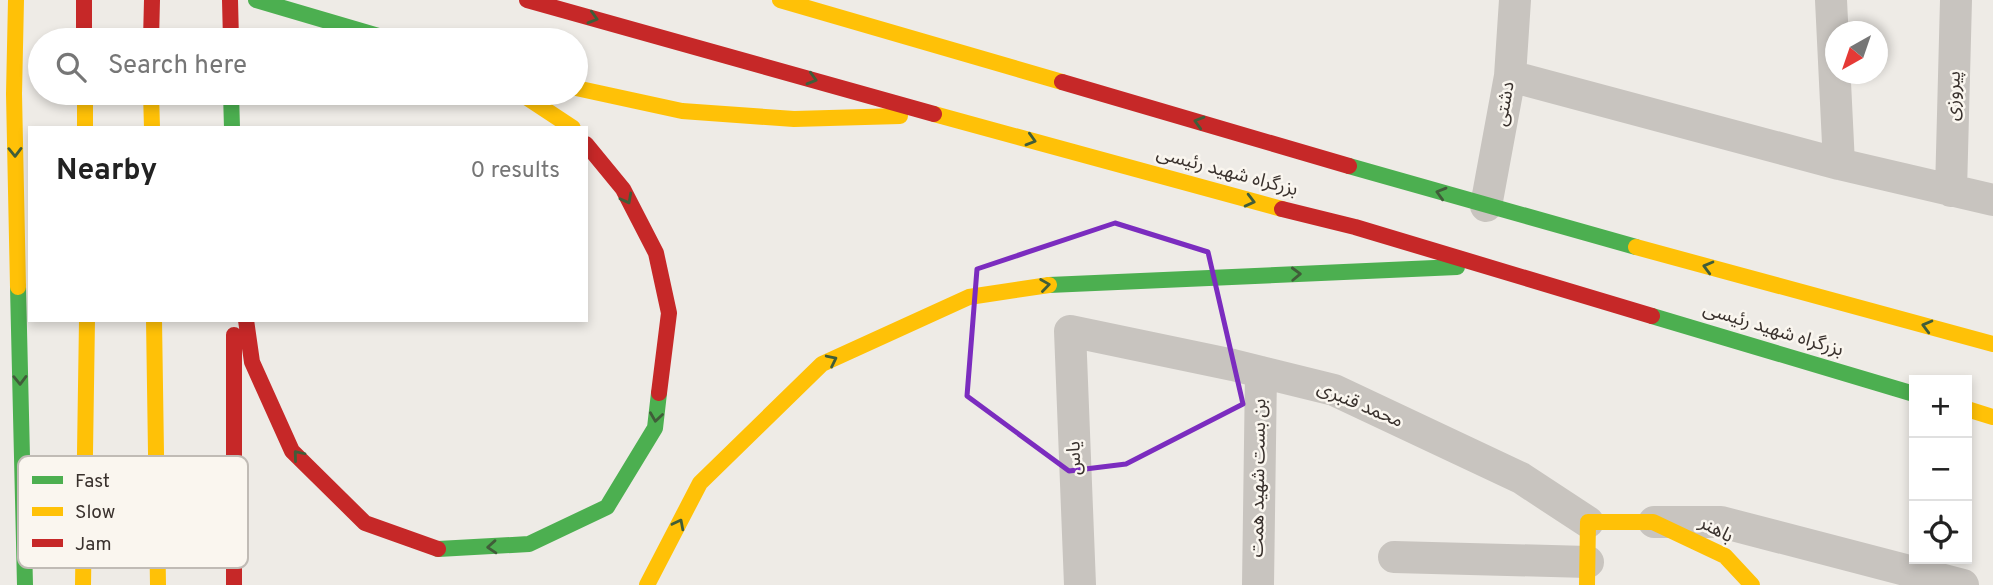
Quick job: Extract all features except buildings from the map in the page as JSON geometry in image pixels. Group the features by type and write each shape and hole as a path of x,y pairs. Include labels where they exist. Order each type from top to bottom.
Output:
{"main road":[{"path":"151,28 152,0"},
{"path":"230,0 231,28"},
{"path":"256,0 350,28"},
{"name":"بزرگراه شهید رئیسی","path":"527,0 1225,195 1355,227 1909,393"},
{"name":"بزرگراه شهید رئیسی","path":"780,0 1486,206 1993,344"},
{"path":"814,0 866,24"},
{"path":"16,5 14,94 21,456"},
{"path":"84,8 84,28"},
{"path":"588,91 682,111 794,119 937,114"},
{"path":"0,123 14,94"},
{"path":"85,105 85,126"},
{"path":"151,105 152,126"},
{"path":"231,105 232,126"},
{"path":"538,105 570,126"},
{"path":"246,322 252,362 292,451 365,523 442,550 504,546 529,544 607,507 655,428 669,313 656,253 622,190 588,147"},
{"path":"648,585 700,483 822,364 969,297 1060,283 1486,266"},
{"path":"85,456 87,322"},
{"path":"154,322 156,456"},
{"path":"234,322 234,456"},
{"path":"1972,411 1993,417"},
{"path":"1588,574 1588,522 1653,522"},
{"name":"باهنر","path":"1653,522 1726,556 1752,585"}],"street":[{"name":"دشتی","path":"1486,206 1510,76 1515,0"},
{"path":"1831,0 1839,164"},
{"name":"پیروزی","path":"1951,191 1956,0"},
{"path":"1510,76 1839,164 1993,200"},
{"name":"محمد قنبری","path":"1070,331 1334,390 1521,478 1588,522"},
{"name":"یاس","path":"1070,331 1080,585"},
{"name":"بن بست شهید همت","path":"1258,585 1261,372"},
{"path":"1653,522 1721,522 1963,585"},
{"path":"1394,556 1588,574"}],"highlighted area":[{"path":"1115,223 1208,252 1243,404 1126,464 1069,471 967,396 977,269"}],"traffic: fast":[{"path":"256,0 351,28"},
{"path":"231,105 232,126"},
{"path":"1349,166 1636,247"},
{"path":"1049,285 1457,267"},
{"path":"18,287 22,456"},
{"path":"1652,316 1909,393"},
{"path":"438,549 529,544 607,507 655,428 659,393"},
{"path":"25,568 25,585"}],"traffic: slow":[{"path":"16,0 14,94 18,287"},
{"path":"780,0 1062,82"},
{"path":"588,91 682,111 794,119 900,116"},
{"path":"85,105 85,126"},
{"path":"151,105 152,126"},
{"path":"538,105 570,126"},
{"path":"934,114 1282,209"},
{"path":"1636,247 1993,344"},
{"path":"647,585 700,483 822,364 969,297 1049,285"},
{"path":"85,456 87,322"},
{"path":"154,322 156,456"},
{"path":"1972,411 1993,417"},
{"path":"1587,585 1588,522 1653,522 1725,556 1752,585"},
{"path":"83,568 83,585"},
{"path":"158,568 158,585"}],"traffic: jam":[{"path":"84,0 84,28"},
{"path":"151,28 152,0"},
{"path":"230,0 231,28"},
{"path":"527,0 934,114"},
{"path":"1062,82 1349,166"},
{"path":"588,146 623,189 656,253 669,313 659,393"},
{"path":"1282,209 1355,227 1652,316"},
{"path":"246,322 252,362 292,451 365,523 438,549"},
{"path":"234,335 234,456"},
{"path":"234,568 234,585"}]}
